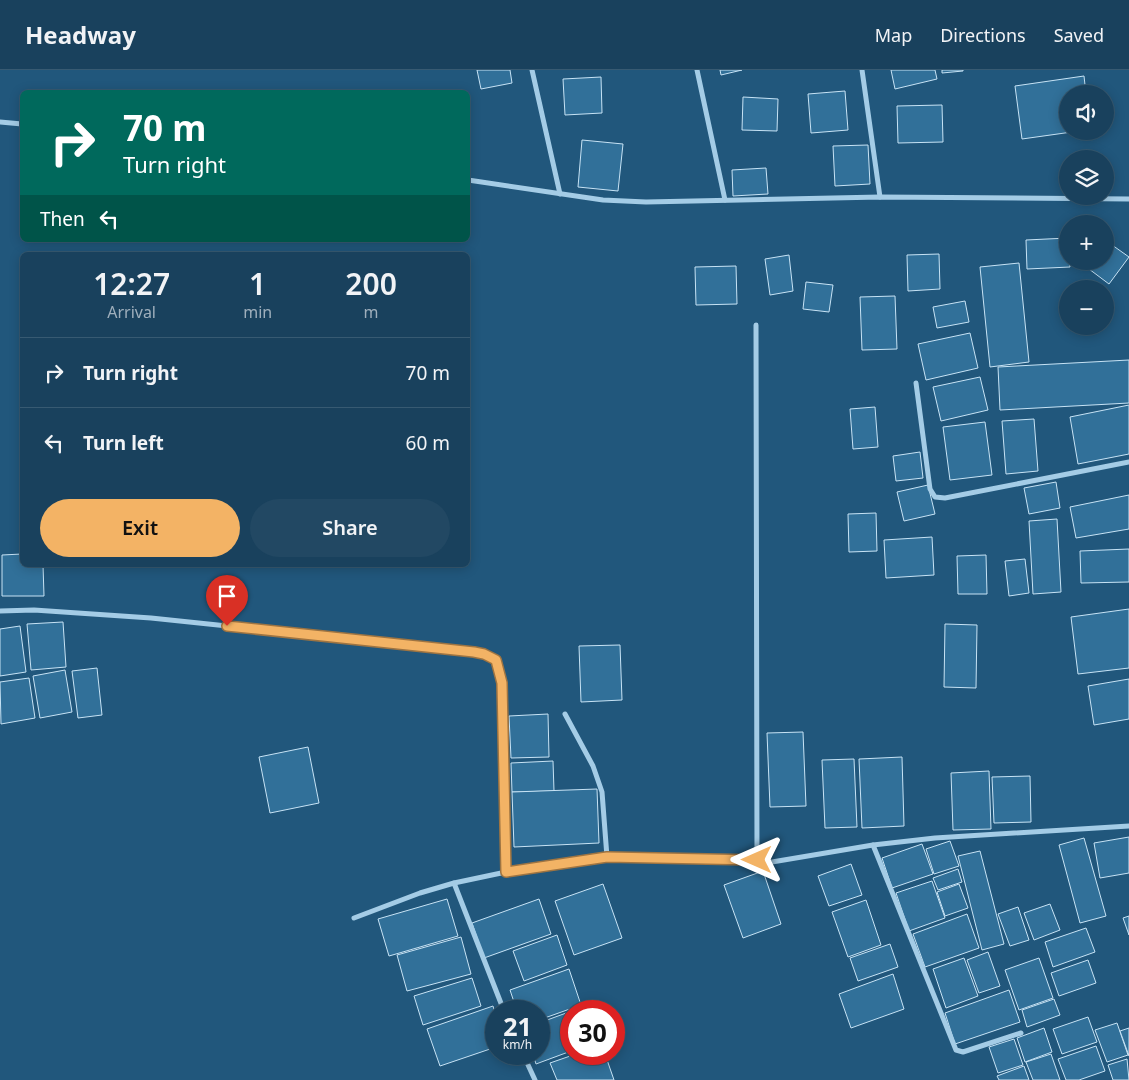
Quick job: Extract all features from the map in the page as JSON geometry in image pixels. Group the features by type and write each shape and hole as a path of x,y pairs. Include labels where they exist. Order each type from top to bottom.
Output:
{"street":[{"path":"532,70 560,194"},
{"path":"698,70 725,200"},
{"path":"862,70 880,197"},
{"path":"0,122 20,124"},
{"path":"470,180 603,200 646,202 880,197 1129,199"},
{"path":"756,325 757,860"},
{"path":"916,383 930,489 935,497 945,498 1129,462"},
{"path":"0,611 34,610 151,618 474,652 491,656 498,665 502,683 506,872"},
{"path":"565,714 594,766 602,792 607,857"},
{"path":"354,918 420,893 454,884 506,872 607,857 757,860 772,862 874,845 935,838 1129,826"},
{"path":"874,845 956,1050 963,1052 1021,1033"},
{"path":"454,884 500,1000"},
{"path":"528,1065 535,1080"}],"building":[{"path":"477,70 510,70 512,83 481,89"},
{"path":"720,70 742,70 721,75"},
{"path":"891,70 935,70 937,79 895,89"},
{"path":"942,70 963,70 963,71 942,73"},
{"path":"1084,76 1085,85 1059,85 1059,134 1022,139 1015,86"},
{"path":"601,77 602,113 565,115 563,79"},
{"path":"845,91 848,130 811,133 808,94"},
{"path":"743,97 778,99 777,131 742,130"},
{"path":"942,105 943,142 898,143 897,106"},
{"path":"582,140 623,144 618,191 578,187"},
{"path":"868,145 870,184 835,186 833,146"},
{"path":"766,168 768,194 733,196 732,170"},
{"path":"1059,238 1059,268 1027,269 1026,240"},
{"path":"1114,246 1129,257 1112,280 1104,280 1090,270 1114,270"},
{"path":"939,254 940,289 908,291 907,255"},
{"path":"789,255 793,291 770,295 765,259"},
{"path":"1019,263 1029,362 990,367 980,267"},
{"path":"736,266 737,304 696,305 695,267"},
{"path":"806,282 833,285 829,312 803,309"},
{"path":"895,296 897,349 862,350 860,297"},
{"path":"965,301 969,322 937,328 933,307"},
{"path":"970,333 978,368 926,380 918,344"},
{"path":"1129,360 1129,403 1000,410 998,367"},
{"path":"980,377 988,410 941,421 933,387"},
{"path":"1129,405 1129,454 1078,464 1070,417"},
{"path":"875,407 878,447 853,449 850,409"},
{"path":"1034,419 1038,471 1006,474 1002,421"},
{"path":"985,422 992,475 950,480 943,427"},
{"path":"920,452 923,478 896,481 893,456"},
{"path":"1056,482 1060,508 1029,514 1024,488"},
{"path":"928,485 935,514 904,521 897,492"},
{"path":"1129,495 1129,529 1076,538 1070,507"},
{"path":"876,513 877,551 849,552 848,514"},
{"path":"1057,519 1061,592 1033,594 1029,521"},
{"path":"932,537 934,575 886,578 884,540"},
{"path":"1129,549 1129,582 1081,583 1080,551"},
{"path":"20,554 20,567 43,567 44,596 2,596 2,555"},
{"path":"986,555 987,594 958,594 957,556"},
{"path":"1025,559 1029,593 1009,596 1005,561"},
{"path":"1129,609 1129,668 1078,674 1071,617"},
{"path":"63,622 66,667 31,670 27,624"},
{"path":"945,624 977,625 976,688 944,687"},
{"path":"20,626 26,672 0,676 0,629"},
{"path":"620,645 622,700 581,702 579,646"},
{"path":"97,668 102,715 78,718 72,671"},
{"path":"65,670 72,712 40,718 33,676"},
{"path":"29,678 35,718 1,724 0,682"},
{"path":"1129,679 1129,719 1094,725 1088,686"},
{"path":"548,714 549,757 511,758 509,716"},
{"path":"803,732 806,806 770,807 767,733"},
{"path":"308,747 319,803 270,813 259,757"},
{"path":"902,757 904,826 862,828 859,759"},
{"path":"854,759 857,827 825,828 822,760"},
{"path":"553,761 554,791 512,792 511,763"},
{"path":"989,771 991,829 953,830 951,773"},
{"path":"1030,776 1031,822 994,823 992,777"},
{"path":"597,789 599,843 514,847 512,792"},
{"path":"1129,837 1129,873 1100,878 1094,843"},
{"path":"1084,838 1106,916 1080,923 1059,845"},
{"path":"950,841 959,866 934,874 926,849"},
{"path":"922,844 933,874 892,888 882,858"},
{"path":"980,851 1004,944 982,950 958,856"},
{"path":"851,864 862,895 829,906 818,876"},
{"path":"958,869 962,882 938,890 933,878"},
{"path":"763,871 781,924 743,938 724,885"},
{"path":"932,881 945,918 909,931 896,893"},
{"path":"603,884 622,938 574,955 555,901"},
{"path":"959,884 968,908 945,916 937,892"},
{"path":"447,899 458,936 389,956 378,919"},
{"path":"539,899 551,934 484,958 472,923"},
{"path":"866,900 881,945 848,957 832,912"},
{"path":"1050,904 1060,930 1034,940 1024,913"},
{"path":"1018,907 1029,940 1010,946 998,914"},
{"path":"967,914 979,948 925,967 913,934"},
{"path":"1129,916 1129,935 1123,918"},
{"path":"1086,928 1095,952 1053,967 1045,942"},
{"path":"557,935 567,965 524,981 513,951"},
{"path":"461,937 471,974 407,991 397,955"},
{"path":"890,944 898,967 858,981 850,958"},
{"path":"988,952 1000,986 979,993 967,960"},
{"path":"964,958 978,996 946,1008 933,969"},
{"path":"1039,958 1053,998 1019,1010 1005,970"},
{"path":"1088,960 1096,983 1059,996 1051,973"},
{"path":"569,969 579,1000 560,1000 560,1012 550,1016 550,1000 513,1000 510,990"},
{"path":"893,974 904,1009 851,1028 839,994"},
{"path":"472,978 481,1006 423,1025 414,996"},
{"path":"1009,990 1020,1022 955,1044 945,1013"},
{"path":"1054,999 1060,1015 1027,1027 1022,1010"},
{"path":"485,1009 485,1051 440,1066 427,1029"},
{"path":"560,1015 560,1055 550,1059 550,1019"},
{"path":"1088,1017 1097,1042 1062,1054 1053,1029"},
{"path":"1117,1023 1128,1055 1107,1062 1095,1030"},
{"path":"1044,1028 1052,1052 1025,1062 1017,1038"},
{"path":"1129,1028 1129,1056 1120,1031"},
{"path":"1014,1039 1023,1065 998,1073 989,1047"},
{"path":"1096,1046 1105,1071 1079,1080 1066,1080 1058,1059"},
{"path":"1051,1054 1060,1080 1033,1080 1026,1062"},
{"path":"1127,1059 1129,1080 1113,1080 1108,1065"},
{"path":"560,1060 560,1065 609,1065 614,1080 557,1080 550,1063"},
{"path":"1024,1066 1029,1080 999,1080 997,1076"}],"route":[{"path":"227,626 474,652 491,656 496,660 502,683 506,872 607,857 661,860 757,860"}]}
